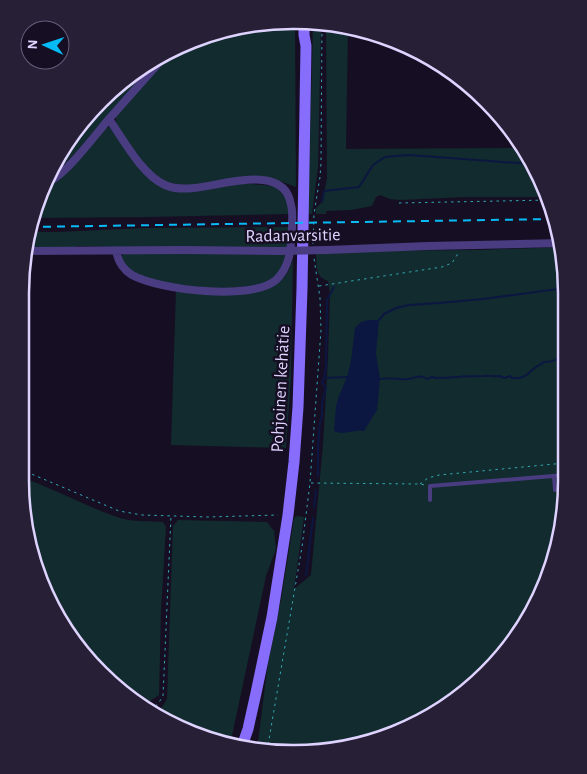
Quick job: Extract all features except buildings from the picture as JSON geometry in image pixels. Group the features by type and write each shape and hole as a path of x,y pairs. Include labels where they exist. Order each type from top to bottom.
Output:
{"main road":[{"name":"Pohjoinen kehätie","path":"247,741 272,617 288,515 294,462 300,369 304,220 306,46 304,29"},
{"name":"Pohjoinen kehätie","path":"306,46 309,29"},
{"name":"Pohjoinen kehätie","path":"244,740 248,729"}],"street":[{"path":"55,178 68,166 154,68"},
{"path":"109,119 136,158 153,178 163,184 173,188 194,188 260,180 279,184 286,192 292,204 291,249 286,268 272,283 257,289 216,291 160,284 144,280 124,268 118,260 116,250"},
{"name":"Radanvarsitie","path":"32,252 116,250 279,251 553,243"}],"lane":[{"path":"554,476 555,490"},
{"path":"430,500 430,486 558,476"}],"path":[{"path":"399,203 541,200"},
{"path":"318,286 442,267 452,263 464,245"},
{"path":"420,484 428,478 439,475 558,464"},
{"path":"29,473 119,511 142,515 208,517 288,515"},
{"path":"310,483 420,484 430,486"},
{"path":"155,706 163,696 171,516"}],"green space":[{"path":"276,29 295,29 296,187 280,181 182,187 163,182 145,166 117,127 116,115 161,64 176,56 208,43 242,34"},
{"path":"313,29 321,30 318,167 312,214 308,214"},
{"path":"326,31 348,35 346,149 515,148 531,176 540,197 465,197 400,200 380,195 376,197 372,206 351,210 326,211 326,214 316,214 316,208 322,202 327,179"},
{"path":"145,74 60,168 73,146 94,119 119,94"},
{"path":"111,127 136,162 171,190 237,184 277,187 287,199 289,214 40,218 53,184 65,174 105,128"},
{"path":"290,227 289,247 147,248 77,246 72,248 33,249 36,232 146,228"},
{"path":"554,247 556,259 558,276 558,498 549,549 531,598 504,642 481,668 441,701 411,718 379,731 328,743 276,745 258,743 268,663 281,600 294,518 297,516 304,517 294,589 311,575 323,445 330,294 328,281 317,270 316,254 327,254 328,251"},
{"path":"124,252 288,255 277,276 261,285 217,289 160,283 137,276 124,265 121,258"},
{"path":"293,259 291,377 286,448 171,445 176,291 242,292 264,289 274,286 282,279"},
{"path":"29,481 120,518 136,521 163,522 166,527 159,695 148,702 132,691 106,668 73,628 56,598 43,566 31,515"},
{"path":"178,520 267,522 274,531 276,549 266,576 231,737 192,725 159,709 167,699 173,526"}],"water":[{"path":"379,320 376,354 380,379 377,410 364,431 345,433 334,431 336,406 351,361 355,328 361,322"}],"waterway":[{"path":"322,202 324,191 359,187 373,165 385,157 409,155 524,163"},
{"path":"334,287 327,300 326,368 324,378 347,377"},
{"path":"379,320 384,314 396,308 409,305 483,299 558,289"},
{"path":"380,379 420,377 427,379 432,377 467,376 500,376 504,378 510,376 518,378 523,377 543,362 558,358"},
{"path":"318,476 320,423 326,388 322,382 324,378"},
{"path":"314,507 316,490"},
{"path":"306,575 313,518"}],"railway":[{"path":"38,227 547,219"}]}
